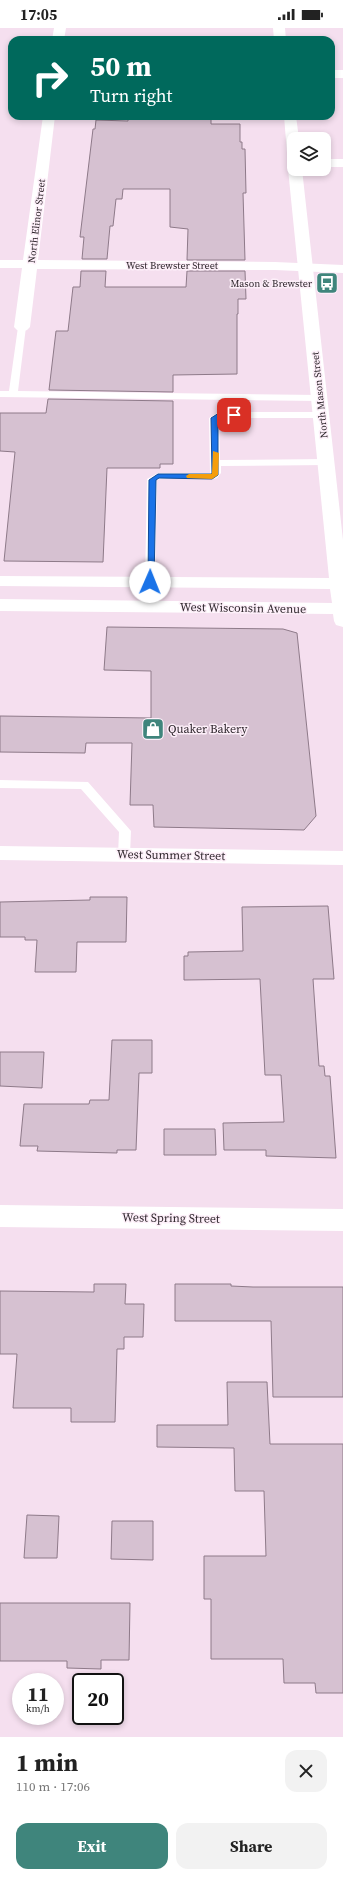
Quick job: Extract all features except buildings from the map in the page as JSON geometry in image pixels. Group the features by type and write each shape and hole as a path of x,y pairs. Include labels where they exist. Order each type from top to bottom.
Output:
{"main road":[{"name":"North Elinor Street","path":"22,327 49,120"},
{"path":"290,120 292,132"},
{"path":"331,163 343,163"},
{"name":"North Mason Street","path":"296,176 343,612"},
{"name":"West Brewster Street","path":"0,264 343,268"},
{"name":"West Wisconsin Avenue","path":"0,581 341,584"},
{"path":"0,605 60,595 289,595 302,594 341,584"},
{"name":"West Wisconsin Avenue","path":"0,605 343,612"},
{"name":"West Summer Street","path":"0,853 343,858"},
{"name":"West Spring Street","path":"0,1216 343,1220"}],"lane":[{"path":"13,394 22,327"},
{"path":"0,394 319,398"},
{"path":"150,582 152,480 158,476 212,476 216,473 214,418 219,415 321,415"},
{"path":"215,463 326,462"},
{"path":"0,784 84,785 125,830 124,855"}],"slow traffic":[{"path":"189,476 212,476 216,473 215,453"}],"place":[{"name":"Mason & Brewster","path":"327,283"},
{"name":"Quaker Bakery","path":"153,729"}],"route":[{"path":"150,582 152,480 158,476 212,476 216,473 214,418 219,415 234,415"}]}
